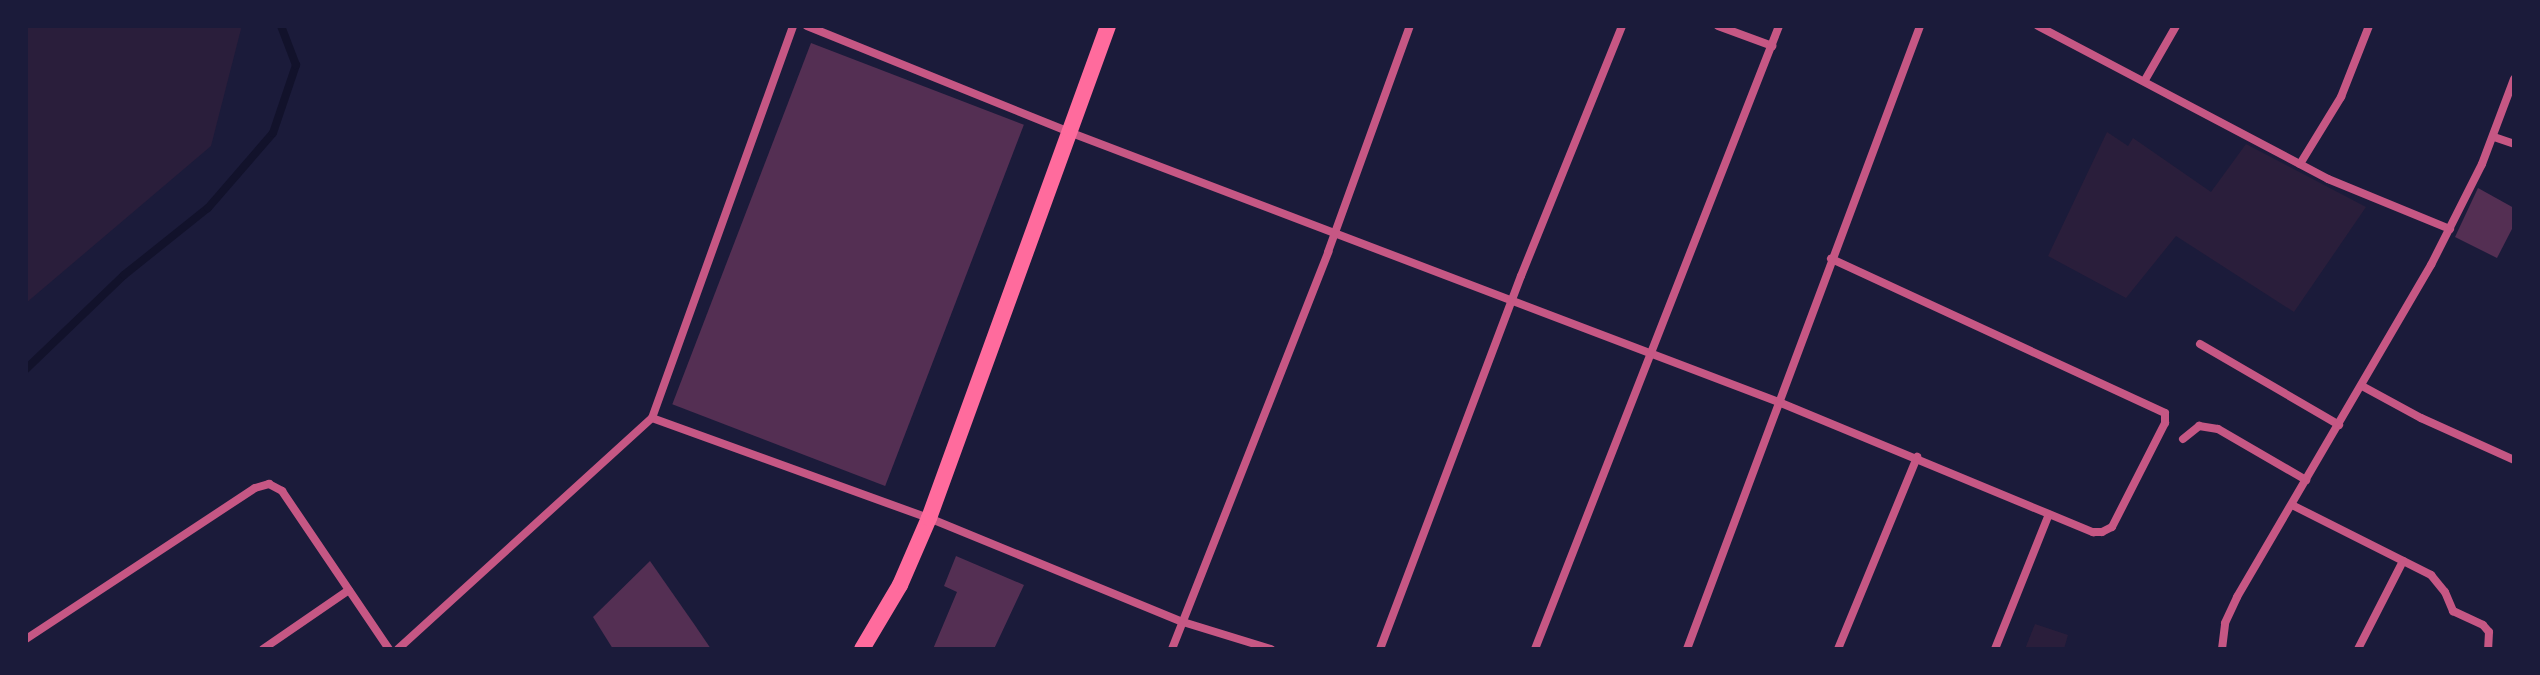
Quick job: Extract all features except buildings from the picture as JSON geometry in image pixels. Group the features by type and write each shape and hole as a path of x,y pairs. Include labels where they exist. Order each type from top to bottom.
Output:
{"main road":[{"path":"862,649 900,585 929,518 1108,26"}],"street":[{"path":"398,649 652,418 793,26"},
{"path":"807,26 1069,132 1781,403 2093,532 2112,527 2165,423 2165,413 1831,259"},
{"path":"1172,649 1335,232 1410,26"},
{"path":"1380,649 1513,299 1622,26"},
{"path":"1718,26 1772,46"},
{"path":"1535,649 1779,26"},
{"path":"1687,649 1920,26"},
{"path":"2038,26 2328,179 2450,229"},
{"path":"2145,80 2176,26"},
{"path":"2300,164 2341,97 2369,26"},
{"path":"2222,649 2225,623 2237,597 2362,386 2473,189 2514,79"},
{"path":"2494,137 2514,144"},
{"path":"2200,344 2339,425"},
{"path":"2362,386 2421,418 2514,460"},
{"path":"652,418 929,518 1183,622 1271,649"},
{"path":"2183,439 2199,426 2218,429 2306,480"},
{"path":"1838,649 1917,457"},
{"path":"26,639 255,488 273,484 282,491 389,649"},
{"path":"2292,505 2431,575 2445,592 2453,611 2483,625 2489,632 2488,649"},
{"path":"1995,649 2049,514"},
{"path":"2358,649 2403,561"},
{"path":"263,649 349,590"}],"shaded area":[{"path":"26,26 240,26 241,29 211,146 26,303"},
{"path":"2107,132 2128,146 2133,138 2211,192 2246,144 2366,207 2294,312 2176,236 2126,298 2048,256"},
{"path":"2035,624 2068,635 2064,649 2025,649"}],"waterway":[{"path":"26,369 124,275 208,208 273,133 296,65 281,26"}]}
